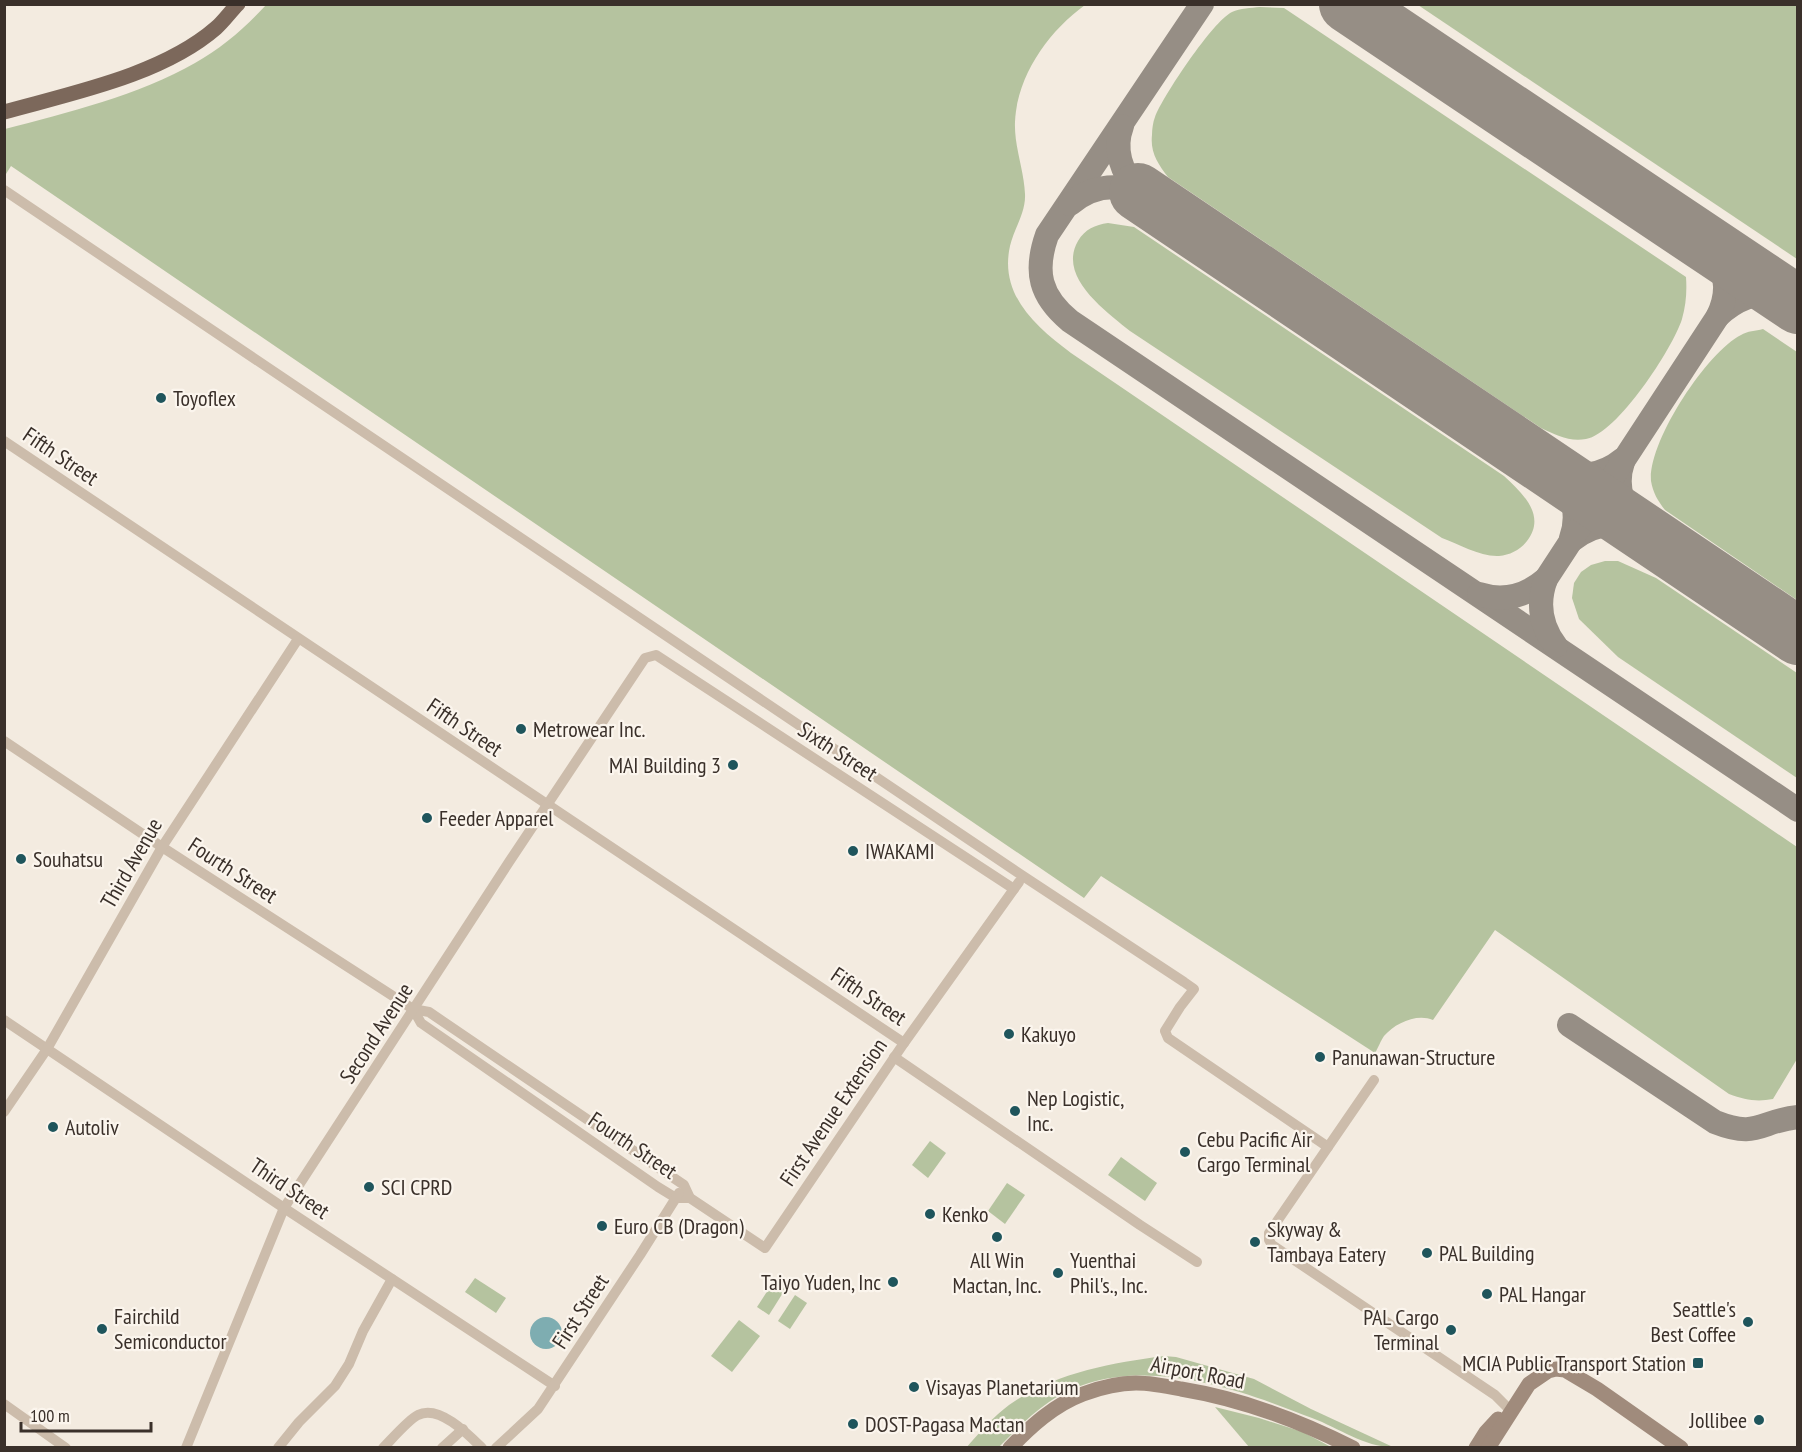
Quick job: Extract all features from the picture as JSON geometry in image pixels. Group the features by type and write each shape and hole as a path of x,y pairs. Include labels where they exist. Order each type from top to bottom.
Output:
{"main road":[{"path":"4,112 142,71 177,54 215,28 233,6"}],"street":[{"path":"4,190 1013,870 1194,989 1165,1032 1168,1038 1328,1147"},
{"name":"Fifth Street","path":"4,441 904,1043"},
{"name":"Third Avenue","path":"4,1112 47,1049 162,847 267,683 298,639"},
{"name":"Sixth Street","path":"641,662 651,655 656,655 1016,886"},
{"name":"Second Avenue","path":"186,1448 284,1208 641,662"},
{"name":"Fourth Street","path":"4,741 162,847 413,1009 429,1012 684,1185 690,1198 765,1248"},
{"name":"First Avenue Extension","path":"765,1248 894,1057 1016,886"},
{"name":"Fourth Street","path":"413,1009 421,1023 658,1187 676,1198 690,1198"},
{"name":"Third Street","path":"4,1020 555,1386"},
{"name":"Fifth Street","path":"894,1057 1140,1226 1197,1262"},
{"path":"509,1084 516,1071"},
{"path":"1374,1080 1269,1233 1269,1240 1272,1245 1495,1395 1510,1410"},
{"path":"553,1114 561,1102"},
{"path":"602,1148 610,1136"},
{"path":"658,1187 667,1175"},
{"name":"First Street","path":"496,1448 538,1409 555,1386 684,1185"},
{"path":"279,1448 299,1422 335,1386 349,1364 363,1331 392,1279"},
{"path":"1488,1448 1510,1410 1529,1384 1548,1371 1565,1370 1597,1389 1681,1448"},
{"name":"Airport Road","path":"1010,1448 1034,1424 1057,1407 1082,1394 1106,1387 1135,1383 1208,1393 1259,1407 1321,1431 1353,1448"},
{"path":"4,1404 66,1448"},
{"path":"1476,1448 1486,1432 1510,1410"},
{"path":"1499,1448 1507,1433 1510,1410"},
{"path":"383,1448 417,1415 426,1413 444,1418 463,1429 482,1448"},
{"path":"442,1448 463,1429"}],"green space":[{"path":"266,5 1085,5 1059,28 1037,56 1017,105 1015,131 1025,201 1010,246 1008,264 1015,295 1023,308 1033,321 1071,353 1797,847 1797,1059 1773,1099 1751,1100 1729,1094 1495,930 1433,1020 1420,1018 1400,1023 1384,1036 1375,1053 1101,876 1084,898 11,166 6,174 5,129 102,102 151,85 205,57 224,44"},
{"path":"1418,5 1797,5 1797,259"},
{"path":"1260,7 1284,8 1686,277 1682,319 1668,349 1628,406 1599,434 1586,439 1574,440 1541,428 1168,177 1152,147 1153,123 1160,107 1189,60 1224,18 1235,11"},
{"path":"1108,223 1134,227 1504,476 1524,497 1533,513 1534,522 1527,541 1511,553 1492,556 1442,538 1130,331 1098,304 1079,280 1074,268 1073,254 1084,233 1091,228"},
{"path":"1763,329 1797,352 1797,600 1665,510 1656,497 1651,481 1659,444 1669,422 1696,379 1727,345 1743,334"},
{"path":"1605,561 1618,561 1656,578 1797,673 1797,778 1618,657 1579,619 1572,598 1574,583 1581,572 1591,565"},
{"path":"930,1141 946,1153 928,1178 912,1165"},
{"path":"1121,1157 1157,1183 1145,1201 1108,1175"},
{"path":"1007,1183 1025,1195 1005,1224 988,1211"},
{"path":"475,1278 506,1298 496,1313 465,1292"},
{"path":"774,1281 786,1288 769,1315 757,1307"},
{"path":"795,1295 807,1303 790,1329 778,1321"},
{"path":"739,1320 760,1336 732,1372 711,1356"},
{"path":"1164,1356 1176,1357 1254,1379 1311,1409 1393,1447 1372,1444 1281,1406 1215,1385 1146,1376 1112,1378 1080,1386 1042,1407 999,1447 966,1448 1003,1409 1045,1385 1103,1366"},
{"path":"1215,1407 1303,1432 1331,1447 1249,1447"}],"water":[{"path":"546,1317 557,1322 562,1333 557,1344 546,1349 535,1344 530,1333 535,1322"}],"taxiway":[{"path":"1202,4 1047,235 1043,248 1041,272 1046,293 1052,302 1070,321 1798,810"},
{"path":"1122,126 1118,144 1121,161 1127,177 1138,192"},
{"path":"1070,204 1094,190 1103,188 1129,189 1138,192"},
{"path":"1556,646 1543,622 1541,605 1546,579 1722,307 1725,288 1723,271 1708,246"},
{"path":"1718,316 1746,298 1780,293"},
{"path":"1551,471 1571,475 1598,473 1623,459"},
{"path":"1623,462 1620,472 1622,499 1641,531"},
{"path":"1551,471 1564,485 1572,501 1575,519 1571,538"},
{"path":"1571,541 1596,527 1613,525 1641,531"},
{"path":"1479,594 1497,597 1514,596 1531,590 1546,579"},
{"path":"1569,1025 1715,1122 1729,1127 1750,1129 1798,1117"}],"runway":[{"path":"1348,4 1798,305"},
{"path":"1138,192 1798,636"}],"place":[{"name":"Toyoflex","path":"161,398"},
{"name":"Metrowear Inc.","path":"521,729"},
{"name":"MAI Building 3","path":"733,765"},
{"name":"Feeder Apparel","path":"427,818"},
{"name":"IWAKAMI","path":"853,851"},
{"name":"Souhatsu","path":"21,859"},
{"name":"Kakuyo","path":"1009,1034"},
{"name":"Panunawan-Structure","path":"1320,1057"},
{"name":"Nep Logistic, Inc.","path":"1015,1111"},
{"name":"Autoliv","path":"53,1127"},
{"name":"Cebu Pacific Air Cargo Terminal","path":"1185,1152"},
{"name":"SCI CPRD","path":"369,1187"},
{"name":"Kenko","path":"930,1214"},
{"name":"Euro CB (Dragon)","path":"602,1226"},
{"name":"All Win Mactan, Inc.","path":"997,1237"},
{"name":"Skyway & Tambaya Eatery","path":"1255,1242"},
{"name":"PAL Building","path":"1427,1253"},
{"name":"Yuenthai Phil's., Inc.","path":"1058,1273"},
{"name":"Taiyo Yuden, Inc","path":"893,1282"},
{"name":"PAL Hangar","path":"1487,1294"},
{"name":"Seattle's Best Coffee","path":"1748,1322"},
{"name":"Fairchild Semiconductor","path":"102,1329"},
{"name":"PAL Cargo Terminal","path":"1451,1330"},
{"name":"MCIA Public Transport Station","path":"1698,1363"},
{"name":"Visayas Planetarium","path":"914,1387"},
{"name":"Jollibee","path":"1759,1420"},
{"name":"DOST-Pagasa Mactan","path":"853,1424"}]}
